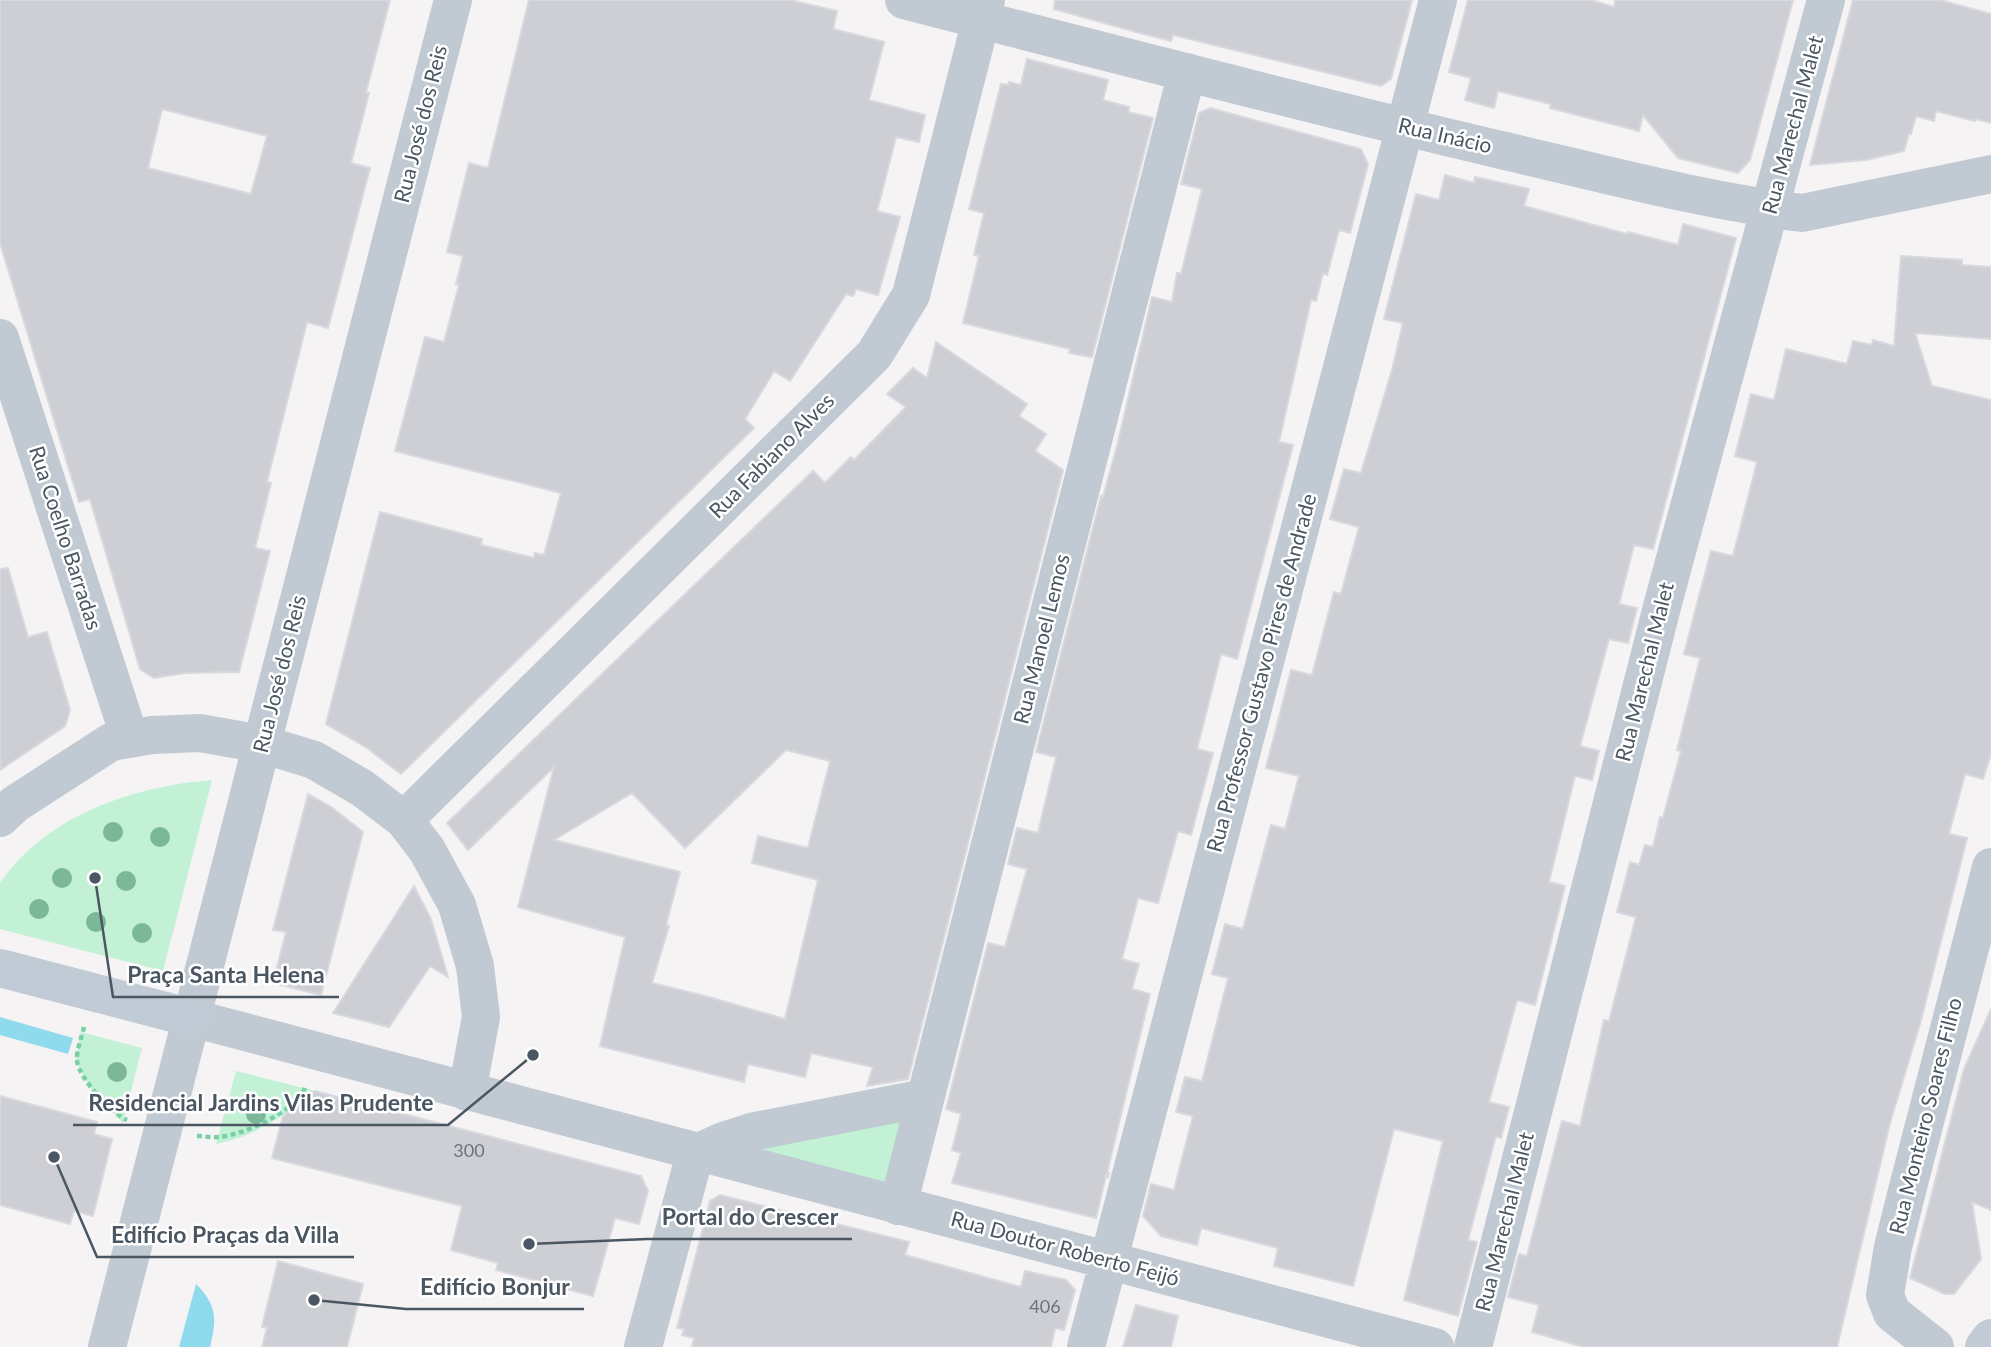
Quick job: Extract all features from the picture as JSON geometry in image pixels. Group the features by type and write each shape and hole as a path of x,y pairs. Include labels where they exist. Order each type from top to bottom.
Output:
{"street":[{"name":"Rua José dos Reis","path":"107,1347 453,0"},
{"name":"Rua Inácio","path":"904,0 984,10 1186,72 1405,127 1717,200 1771,209 1802,213 1991,174"},
{"name":"Rua Professor Gustavo Pires de Andrade","path":"1086,1347 1438,0"},
{"name":"Rua Marechal Malet","path":"1473,1347 1663,603 1826,0"},
{"name":"Rua Fabiano Alves","path":"404,820 874,355 911,295 984,10"},
{"name":"Rua Manoel Lemos","path":"898,1206 1186,72"},
{"name":"Rua Coelho Barradas","path":"0,338 130,739"},
{"path":"0,818 15,804 111,742 152,735 200,733 262,744 314,760 362,788 404,820 427,850 457,905 475,966 481,1017 467,1092"},
{"name":"Rua Monteiro Soares Filho","path":"1935,1347 1892,1313 1885,1295 1893,1247 1991,867"},
{"name":"Rua Doutor Roberto Feijó","path":"0,968 695,1154 1109,1259 1435,1347"},
{"path":"643,1347 695,1154 701,1149 751,1132 925,1098"},
{"path":"1984,1347 1991,1338"}],"green space":[{"path":"212,780 163,971 0,929 0,883 19,859 42,839 94,808 123,797 182,783"},
{"path":"81,1032 142,1048 123,1123 89,1086 75,1061"},
{"path":"236,1071 315,1091 269,1124 244,1136 216,1144"},
{"path":"906,1120 889,1184 741,1149"}],"water":[{"path":"0,1017 73,1038 68,1054 0,1035"},
{"path":"196,1284 208,1299 214,1313 210,1347 179,1347"}],"building":[{"path":"0,0 390,0 351,163 370,168 328,328 307,322 267,482 271,483 255,548 270,551 239,672 185,673 154,678 140,669 90,499 79,502 0,243","holes":["162,109 267,136 251,194 148,168"]},
{"path":"529,0 790,0 837,11 833,29 884,42 869,100 925,115 919,142 896,137 877,211 900,217 878,295 856,289 853,296 846,294 790,381 774,371 745,419 754,428 401,774 367,748 326,724 380,512 482,539 481,545 534,558 535,553 544,555 561,493 395,451 425,337 444,342 459,285 456,284 463,256 447,252 469,163 488,168"},
{"path":"1055,0 1412,0 1391,79 1381,86 1173,35 1171,41 1140,33 1054,9"},
{"path":"1468,0 1591,0 1614,7 1615,0 1793,0 1750,160 1738,173 1678,158 1643,115 1639,131 1550,108 1551,104 1498,91 1494,108 1465,100 1471,78 1449,72"},
{"path":"1853,0 1940,0 1991,14 1991,123 1936,111 1934,121 1916,116 1904,151 1866,160 1810,165"},
{"path":"1027,59 1108,80 1103,100 1129,107 1128,112 1153,118 1092,357 1069,353 1070,349 963,323 979,256 974,255 984,213 969,209 1001,84 1008,85 1009,82 1021,85"},
{"path":"1210,108 1361,149 1368,164 1350,233 1339,230 1327,275 1323,273 1316,301 1311,300 1279,442 1293,445 1237,659 1221,654 1197,749 1213,753 1191,835 1178,831 1158,903 1138,898 1122,959 1139,964 1132,989 1150,994 1096,1218 952,1183 961,1153 952,1150 961,1114 946,1109 988,943 1005,947 1027,869 1008,864 1017,828 1038,833 1056,757 1036,752 1101,496 1103,497 1117,446 1152,297 1172,302 1177,273 1181,274 1202,189 1181,184 1199,113"},
{"path":"1445,175 1474,183 1475,177 1529,189 1524,206 1627,234 1628,232 1678,245 1683,224 1736,238 1653,549 1634,545 1619,604 1637,608 1628,643 1609,639 1580,746 1599,751 1592,780 1575,776 1549,882 1565,886 1535,1005 1517,1000 1489,1102 1509,1107 1501,1138 1496,1136 1468,1240 1477,1242 1458,1316 1404,1300 1443,1141 1394,1129 1353,1286 1274,1266 1278,1248 1201,1228 1197,1245 1161,1236 1143,1216 1151,1184 1174,1190 1193,1116 1176,1112 1185,1077 1202,1081 1228,978 1212,974 1225,924 1243,929 1271,825 1285,829 1299,776 1266,768 1291,670 1312,675 1334,592 1341,594 1359,527 1330,519 1344,469 1361,473 1392,370 1403,323 1384,319 1416,194 1439,200"},
{"path":"1901,256 1962,260 1962,265 1991,267 1991,339 1915,333 1932,386 1991,400 1991,754 1983,779 1965,774 1949,834 1967,838 1920,1024 1890,1123 1837,1347 1584,1347 1532,1332 1539,1305 1508,1297 1519,1254 1527,1256 1562,1121 1580,1126 1604,1020 1609,1021 1636,917 1617,912 1630,862 1639,865 1645,845 1653,847 1681,751 1677,750 1700,658 1684,654 1699,596 1711,551 1733,556 1757,462 1735,456 1751,394 1774,400 1786,349 1847,364 1853,341 1872,345 1873,340 1894,346"},
{"path":"936,342 1027,404 1019,416 1046,434 1035,451 1063,470 908,1079 867,1086 873,1067 811,1053 805,1077 748,1064 744,1082 600,1046 625,937 518,907 554,767 468,850 447,823 813,471 825,483 851,457 854,460 906,407 887,394 913,368 927,378","holes":["786,750 830,761 808,848 758,836 752,863 818,880 785,1019 652,983 669,926 666,925 680,872 554,840 632,793 685,848"]},
{"path":"8,568 28,637 47,632 70,710 65,726 0,770 0,569"},
{"path":"308,794 331,807 363,832 321,995 273,983 286,932 273,930"},
{"path":"414,886 431,919 448,977 430,966 389,1027 333,1013"},
{"path":"1991,1009 1991,1210 1972,1202 1981,1259 1954,1294 1945,1294 1910,1278 1964,1069"},
{"path":"315,1091 641,1176 648,1191 639,1224 615,1218 593,1296 496,1270 498,1263 451,1250 462,1206 272,1158 283,1116"},
{"path":"0,1096 97,1122 94,1134 112,1139 93,1216 74,1211 70,1224 0,1205"},
{"path":"720,1195 909,1242 905,1255 1021,1287 1025,1271 1066,1280 1075,1290 1064,1330 1055,1328 1051,1347 692,1347 694,1338 682,1335 684,1329 677,1328 710,1201"},
{"path":"278,1261 363,1284 347,1347 262,1347 267,1328 262,1327"},
{"path":"1136,1305 1178,1316 1171,1347 1123,1347"}],"place":[{"name":"Praça Santa Helena","path":"95,878"},
{"name":"Residencial Jardins Vilas Prudente","path":"533,1055"},
{"name":"Edifício Praças da Villa","path":"54,1157"},
{"name":"Portal do Crescer","path":"529,1244"},
{"name":"Edifício Bonjur","path":"314,1300"}]}
